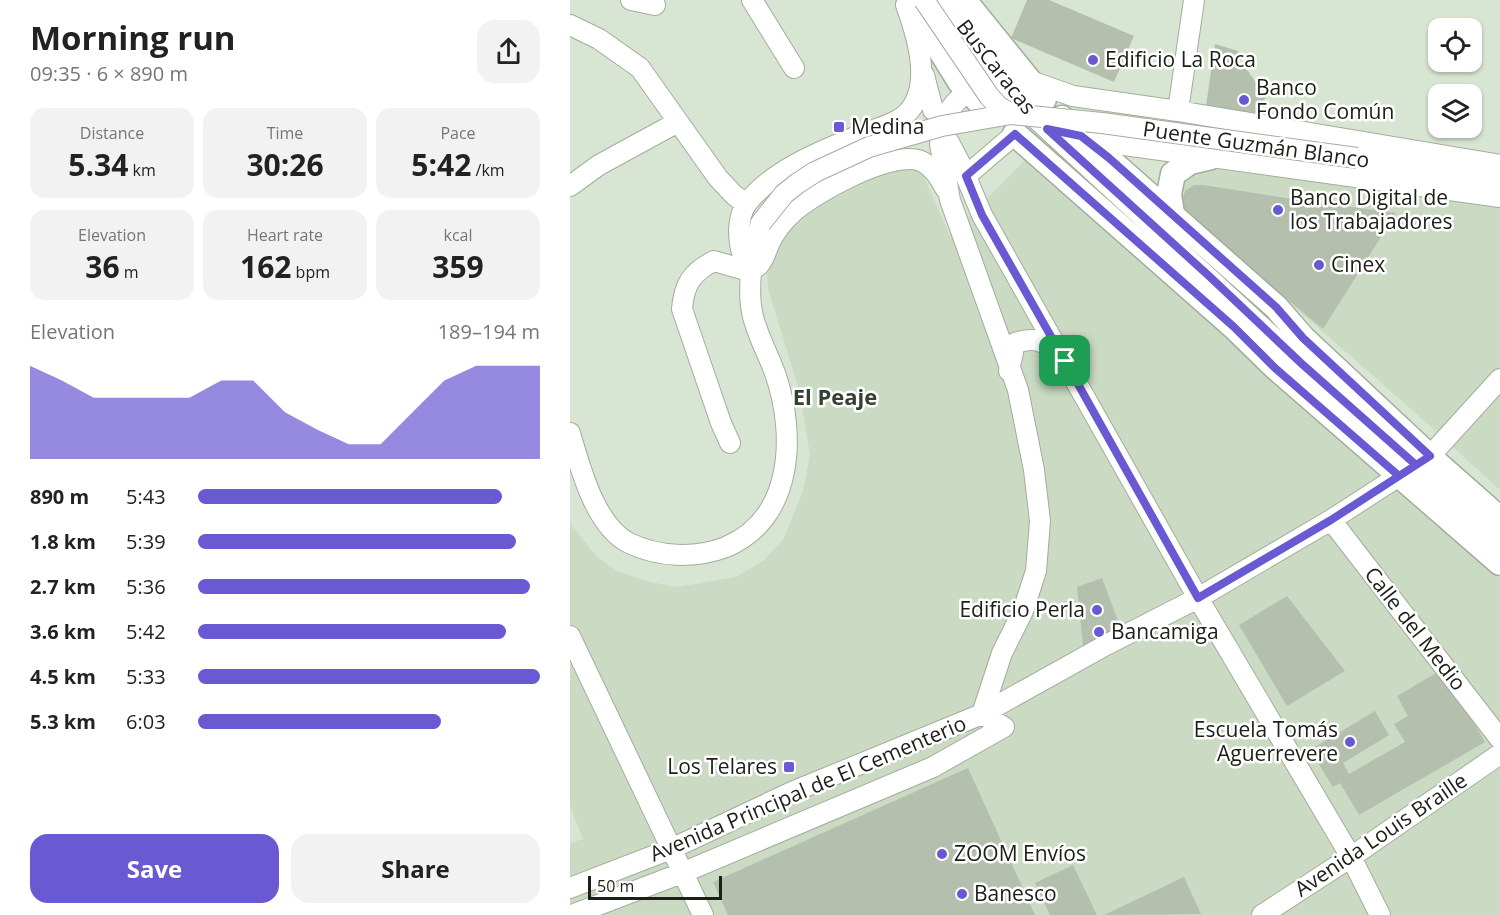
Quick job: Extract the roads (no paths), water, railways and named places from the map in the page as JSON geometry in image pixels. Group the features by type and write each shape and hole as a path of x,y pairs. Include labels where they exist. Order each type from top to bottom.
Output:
{"main road":[{"path":"907,0 967,92 1005,120 1234,327 1275,368 1415,466 1500,519"},
{"path":"961,1 1044,99"},
{"path":"1055,124 1081,136 1109,158 1276,307 1500,563"},
{"path":"1172,214 1168,194 1173,174 1190,162 1211,157"}],"street":[{"path":"631,0 655,5"},
{"path":"752,0 794,68"},
{"path":"907,0 933,110"},
{"path":"924,0 998,106 1005,120"},
{"path":"1178,111 1194,0"},
{"name":"BusCaracas","path":"961,1 1003,81 1019,103 1055,124 1302,364 1500,544"},
{"path":"570,26 599,39 640,68 718,178 746,204"},
{"path":"752,272 740,248 740,218 746,204 769,182 803,160 895,122 914,104 920,86 920,61"},
{"path":"1380,915 1351,857 1198,598 982,215 964,171 946,137 947,111 967,92 983,84 1028,80 1073,96 1178,111 1500,165"},
{"path":"1005,120 1055,124"},
{"path":"964,171 1005,120"},
{"name":"Puente Guzmán Blanco","path":"570,433 587,489 610,527 624,540 644,550 662,554 686,555 714,552 740,541 768,512 777,496 785,473 788,445 786,417 777,378 752,314 750,299 756,236 761,223 783,194 815,172 870,147 942,126 1005,120 1102,123 1357,158 1500,183"},
{"path":"570,186 599,165 678,122"},
{"path":"1081,136 1117,144 1500,198"},
{"name":"Avenida Principal de El Cementerio","path":"570,888 671,849 792,792 982,714 1002,653 1023,611 1036,571 1040,521 1034,470 1018,390 1009,371 950,200 946,137"},
{"path":"752,272 763,261 778,228 790,215 818,192 864,170 898,161 911,159 921,161 940,179 950,200"},
{"path":"730,443 682,309 684,291 698,269 714,261 752,272"},
{"path":"1009,371 1015,343 1028,338 1044,342 1065,361"},
{"path":"982,714 1106,645 1198,598 1331,520 1415,466 1500,379"},
{"name":"Calle del Medio","path":"1331,520 1500,739"},
{"path":"570,636 574,656 703,915"},
{"path":"572,915 682,873 933,767 1004,727 982,714"},
{"name":"Avenida Louis Braille","path":"1262,915 1351,857 1500,754"}],"tunnel":[{"path":"895,122 922,121 944,135"}],"place":[{"name":"Edificio La Roca","path":"1093,60"},
{"name":"Banco Fondo Común","path":"1244,100"},
{"name":"Medina","path":"839,127"},
{"name":"Banco Digital de los Trabajadores","path":"1278,210"},
{"name":"Cinex","path":"1319,265"},
{"name":"Edificio Perla","path":"1097,610"},
{"name":"Bancamiga","path":"1099,632"},
{"name":"Escuela Tomás Aguerrevere","path":"1350,742"},
{"name":"Los Telares","path":"789,767"},
{"name":"ZOOM Envíos","path":"942,854"},
{"name":"Banesco","path":"962,894"}],"district":[{"name":"El Peaje","path":"835,397"}]}
